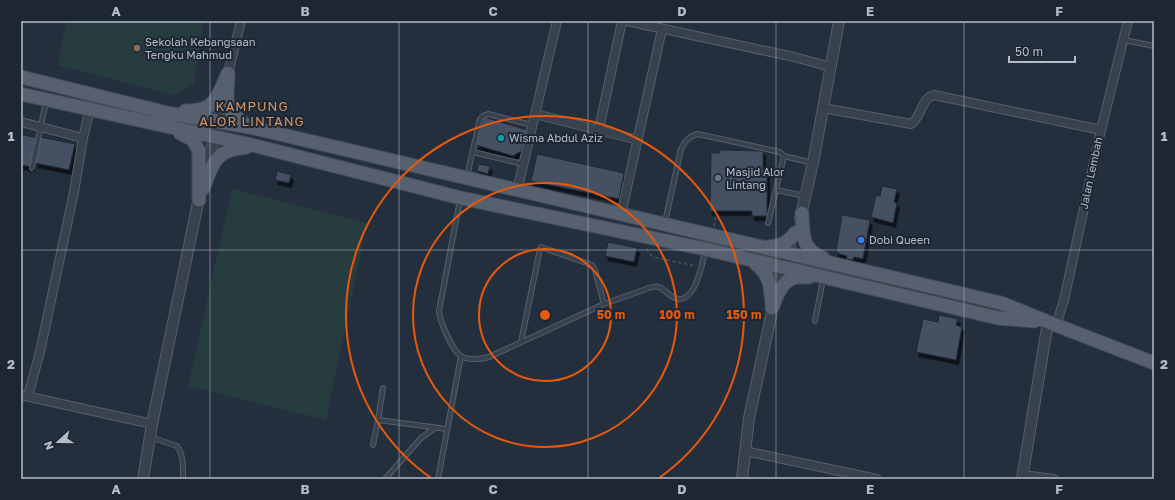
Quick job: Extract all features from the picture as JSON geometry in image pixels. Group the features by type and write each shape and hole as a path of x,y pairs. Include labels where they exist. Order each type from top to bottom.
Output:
{"main road":[{"path":"167,113 198,110 208,107 215,99 228,73"},
{"path":"228,73 228,106 235,117 249,127"},
{"path":"21,77 167,113 249,127 517,191 1001,303 1154,363"},
{"path":"21,94 214,138 256,146 461,198 705,249 998,318 1052,324"},
{"path":"167,127 193,140 199,151 199,200"},
{"path":"199,200 210,169 219,155 240,148 256,146"},
{"path":"802,213 803,237 808,248 816,255 832,263"},
{"path":"766,248 784,244 791,239 795,233"},
{"path":"752,260 767,277 771,292 772,308"},
{"path":"772,308 781,287 790,280 796,277 822,276"}],"street":[{"path":"142,479 152,424 199,200 241,21"},
{"path":"517,191 557,21"},
{"path":"599,129 622,21"},
{"path":"627,21 794,57 831,67"},
{"path":"742,479 749,418 772,308 783,267 802,213 806,196 839,21"},
{"name":"Jalan Lembah","path":"1052,324 1064,300 1101,130 1128,21"},
{"path":"621,215 662,29"},
{"path":"823,108 911,124 916,120 927,99 934,94 1101,130"},
{"path":"90,109 40,352 23,397 152,424"},
{"path":"535,114 638,140"},
{"path":"21,122 83,138"},
{"path":"1052,324 1023,477 1054,479"},
{"path":"745,451 878,479"}],"lane":[{"path":"1124,40 1154,46"},
{"path":"32,168 47,100"},
{"path":"467,179 480,119 486,114 533,125"},
{"path":"664,225 681,149 684,142 691,136 698,134 708,135 780,152 784,156 813,163"},
{"path":"473,152 523,164"},
{"path":"768,224 784,156"},
{"path":"776,190 806,196"},
{"path":"461,198 439,311 442,325 453,346 461,356 469,358 482,358 522,342 604,304 655,286 663,289 675,298 688,296 692,293 701,267 705,249"},
{"path":"522,342 541,247 592,264 604,304"},
{"path":"815,321 822,276"},
{"path":"438,479 461,356"},
{"path":"373,445 383,388"},
{"path":"378,420 447,429"},
{"path":"385,479 421,438 435,428"},
{"path":"150,437 177,446 182,458 183,479"}],"path":[{"path":"649,237 646,247 653,257 701,267"}],"green space":[{"name":"Sekolah Kebangsaan Tengku Mahmud","path":"66,21 204,21 194,84 173,95 58,65"},
{"path":"232,189 367,223 326,420 188,386"}],"building":[{"name":"Wisma Abdul Aziz","path":"484,117 527,130 521,151 513,156 476,145"},
{"path":"24,135 37,138 32,167 21,165 21,136"},
{"path":"40,137 75,144 69,170 35,163"},
{"path":"720,150 763,151 763,170 767,169 767,216 752,216 752,211 710,211 711,153 720,153"},
{"path":"537,154 624,173 619,199 531,181"},
{"path":"478,164 490,166 488,174 477,171"},
{"path":"277,171 291,175 289,183 275,180"},
{"path":"882,186 897,189 894,202 897,203 893,223 871,217 876,195 880,196"},
{"path":"842,215 870,220 863,259 854,257 853,260 846,259 847,256 836,252"},
{"path":"608,242 637,248 634,262 605,256"},
{"path":"939,315 958,319 956,325 962,327 956,360 916,352 923,319 938,322"}],"place":[{"name":"Sekolah Kebangsaan Tengku Mahmud","path":"137,48"},
{"name":"Wisma Abdul Aziz","path":"501,138"},
{"name":"Masjid Alor Lintang","path":"718,178"},
{"name":"Dobi Queen","path":"861,240"}],"district":[{"name":"KAMPUNG ALOR LINTANG","path":"252,114"}]}
